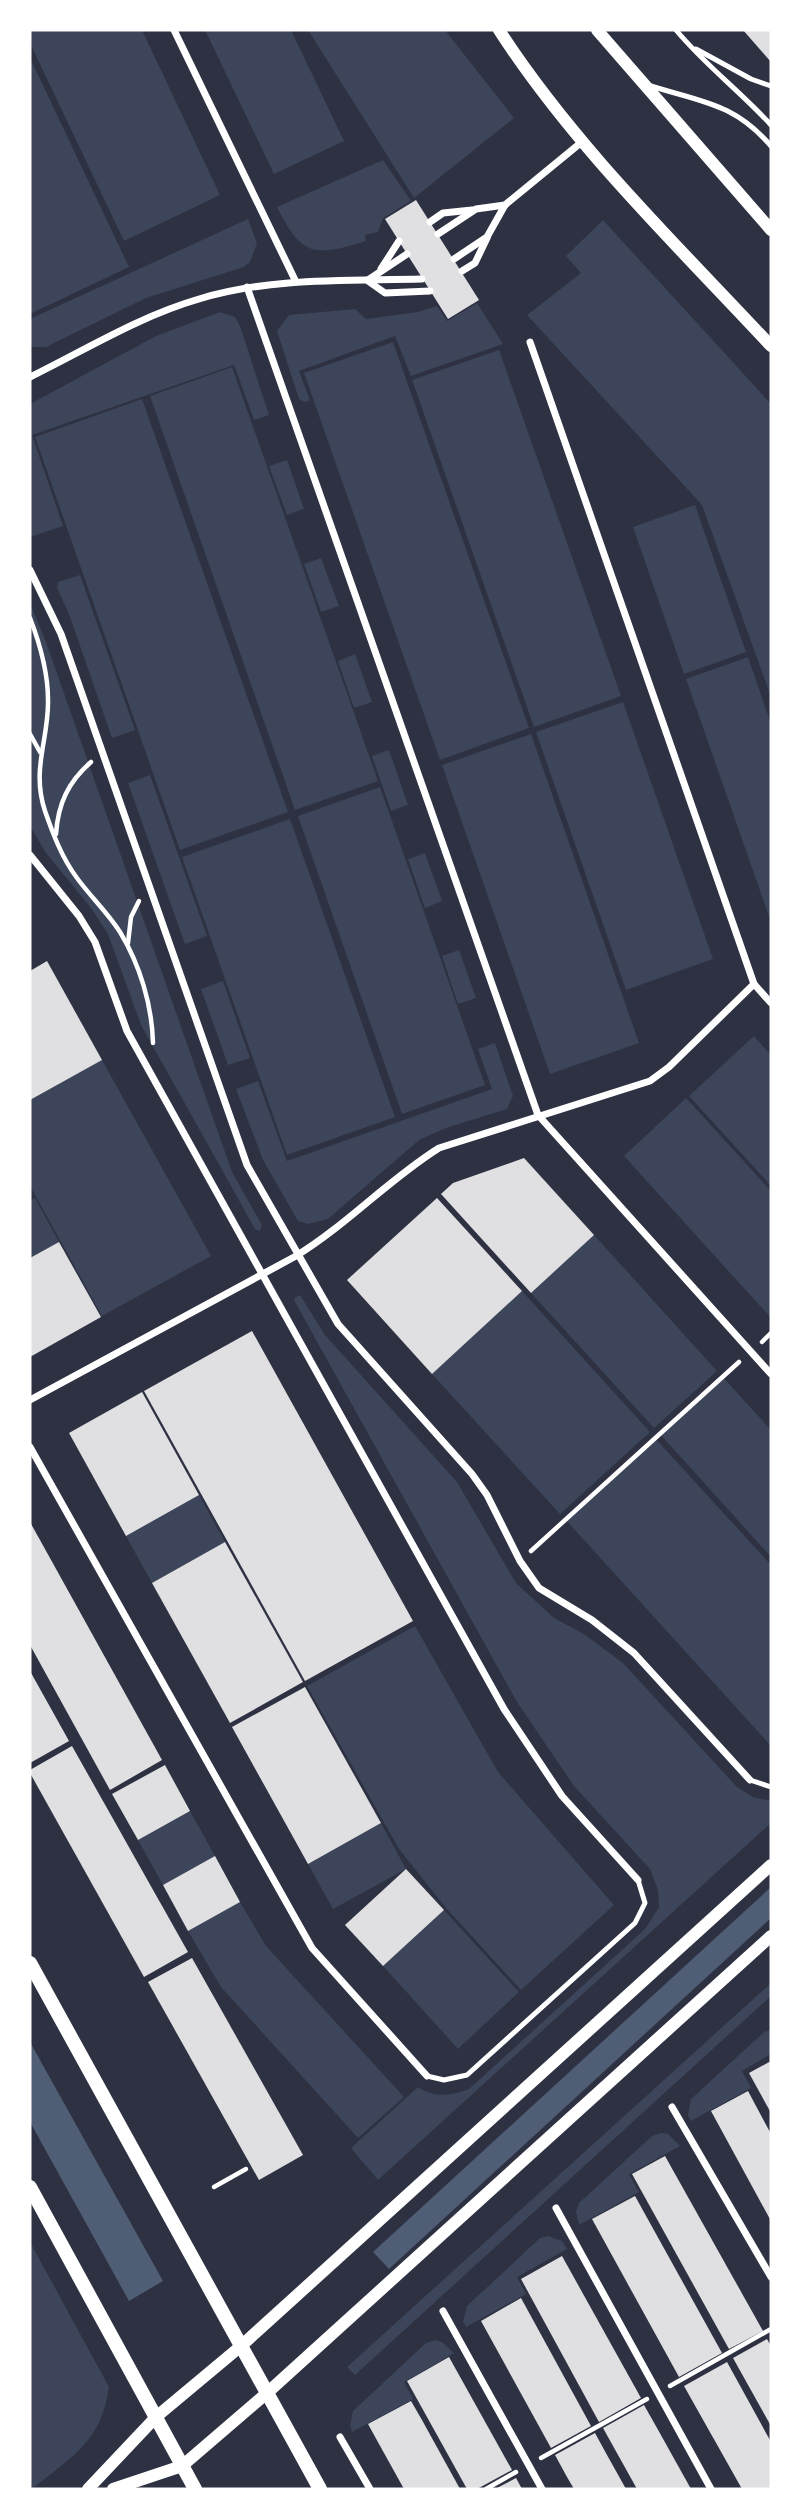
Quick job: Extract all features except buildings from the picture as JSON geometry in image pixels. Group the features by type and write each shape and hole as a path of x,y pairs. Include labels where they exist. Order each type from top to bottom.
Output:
{"main road":[{"path":"30,1963 320,2489"},
{"path":"30,2187 195,2489"}],"street":[{"path":"174,30 296,282"},
{"path":"499,30 532,80 627,192 771,346"},
{"path":"597,30 771,230"},
{"path":"461,271 475,262 505,205 583,140"},
{"path":"430,222 443,213 505,205"},
{"path":"438,233 475,209"},
{"path":"454,259 487,237"},
{"path":"379,273 399,242"},
{"path":"367,281 407,254"},
{"path":"30,377 155,315 199,299 247,287 296,282 422,278"},
{"path":"367,281 385,293 430,291"},
{"path":"247,287 538,1115 771,1374"},
{"path":"530,342 754,984 771,1003"},
{"path":"30,570 61,634 247,1165 296,1256 338,1324 472,1474 487,1495 520,1561 539,1588 562,1604 593,1619 634,1653 750,1780"},
{"path":"30,855 79,916 95,942 127,1031 261,1275 532,1755 562,1796 638,1880"},
{"path":"30,1400 296,1256 334,1232 413,1164 439,1148 657,1077 754,984"},
{"path":"30,1447 306,1937 427,2076"},
{"path":"88,2489 156,2417 241,2346 771,1865"},
{"path":"113,2489 182,2466 267,2393 771,1936"},
{"path":"672,2107 771,2277"},
{"path":"556,2208 711,2489"},
{"path":"443,2311 542,2489"},
{"path":"340,2437 370,2489"}],"lane":[{"path":"676,30 771,125"},
{"path":"690,46 751,79 771,86"},
{"path":"642,83 729,109 756,129 771,146"},
{"path":"750,1780 771,1787"},
{"path":"427,2076 452,2080 473,2071 635,1923 645,1903 638,1880"}],"path":[{"path":"30,618 40,644 48,702 39,774 44,808 55,838 76,876 119,930 128,947 146,994 152,1023 153,1045 147,1067"},
{"path":"30,734 40,753"},
{"path":"55,838 57,820 72,780 103,754"},
{"path":"128,947 131,917 149,887"},
{"path":"520,1561 771,1333"},
{"path":"214,2187 246,2169"},
{"path":"486,2489 771,2329"}],"shaded area":[{"path":"30,30 142,30 220,195 124,241 30,43"},
{"path":"205,30 291,30 344,141 274,174"},
{"path":"308,30 445,30 514,118 414,198"},
{"path":"30,58 129,267 30,314"},
{"path":"383,160 411,201 383,218 378,232 365,235 366,241 322,250 311,249 294,236 277,207"},
{"path":"248,219 257,243 250,262 244,267 146,298 46,347 30,347 30,319"},
{"path":"603,220 771,404 771,697 702,505 527,315 581,273 566,256"},
{"path":"477,303 503,344 411,376 395,336 299,371 310,400 305,402 299,399 277,331 289,315 355,309 366,319 418,312 437,306 447,321"},
{"path":"220,312 235,317 240,326 269,415 254,420 234,365 32,435 63,526 30,537 30,404 156,336"},
{"path":"393,342 529,728 440,760 304,373"},
{"path":"499,350 621,696 534,727 412,380"},
{"path":"232,367 378,781 295,810 150,396"},
{"path":"142,399 288,812 180,850 35,437"},
{"path":"287,460 304,509 287,515 269,466"},
{"path":"695,505 746,652 684,674 633,527"},
{"path":"321,558 339,606 321,612 304,564"},
{"path":"80,575 135,730 112,738 69,614 57,588 58,582"},
{"path":"30,603 232,1172 262,1225 260,1231 255,1229 141,1025 108,934 91,908 46,853 30,826"},
{"path":"355,654 372,702 354,708 338,661"},
{"path":"748,657 771,724 771,922 686,679"},
{"path":"623,702 713,959 626,990 536,732"},
{"path":"531,734 639,1043 550,1074 442,765"},
{"path":"389,750 408,805 391,811 372,756"},
{"path":"150,775 207,936 185,944 128,783"},
{"path":"380,787 485,1085 402,1114 298,816"},
{"path":"290,819 395,1117 287,1155 182,857"},
{"path":"425,853 442,901 425,908 408,859"},
{"path":"459,950 476,998 458,1004 442,956"},
{"path":"223,981 250,1058 228,1065 201,989"},
{"path":"754,1036 771,1055 771,1186 689,1096"},
{"path":"495,1043 513,1096 507,1109 446,1128 419,1140 328,1219 308,1224 298,1221 263,1160 236,1089 258,1081 287,1161 492,1089 478,1049"},
{"path":"102,1060 211,1256 102,1316 30,1186 30,1100"},
{"path":"686,1098 771,1191 771,1318 624,1156"},
{"path":"35,1198 59,1242 30,1258 30,1201"},
{"path":"594,1235 717,1371 654,1428 531,1293"},
{"path":"522,1291 650,1432 560,1514 432,1374"},
{"path":"300,1295 325,1335 457,1482 516,1583 554,1618 584,1634 623,1663 737,1787 753,1797 771,1801 771,1823 378,2180 351,2148 418,2087 443,2095 469,2089 645,1929 659,1907 658,1890 650,1869 574,1786 517,1702 295,1302 294,1298"},
{"path":"721,1375 771,1430 771,1557 659,1433"},
{"path":"654,1437 771,1565 771,1746 565,1519"},
{"path":"199,1495 225,1542 152,1583 126,1536"},
{"path":"415,1626 498,1772 614,1905 521,1990 446,1908 399,1849 307,1686"},
{"path":"190,1811 215,1856 163,1885 138,1840"},
{"path":"381,1823 406,1869 333,1909 308,1864"},
{"path":"771,1887 771,1918 389,2269 373,2252"},
{"path":"240,1902 266,1946 404,2097 358,2138 221,1987 188,1931"},
{"path":"444,1910 519,1992 458,2049 383,1966"},
{"path":"771,1983 771,1996 355,2375 347,2367"},
{"path":"771,2030 771,2054 742,2071 751,2088 691,2121 688,2115 691,2099 764,2032"},
{"path":"30,2042 163,2281 129,2301 30,2122"},
{"path":"668,2134 680,2146 629,2174 639,2192 579,2225 576,2212 579,2203 652,2136"},
{"path":"548,2236 562,2241 567,2249 517,2277 526,2294 466,2327 463,2321 467,2306 540,2238"},
{"path":"30,2242 109,2387 100,2421 83,2446 33,2488 30,2482"},
{"path":"435,2340 442,2342 454,2353 404,2382 413,2399 352,2432 350,2426 353,2411 426,2343"}]}
